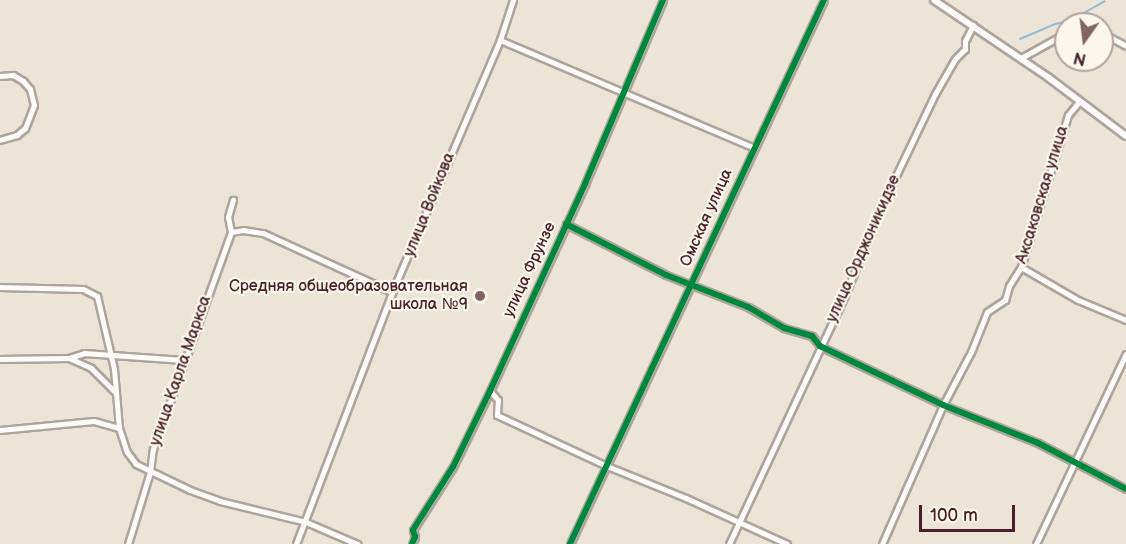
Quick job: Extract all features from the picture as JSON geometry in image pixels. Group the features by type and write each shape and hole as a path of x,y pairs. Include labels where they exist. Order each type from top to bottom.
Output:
{"street":[{"name":"улица Войкова","path":"296,544 392,292 500,40 513,0"},
{"name":"улица Фрунзе","path":"412,544 415,537 413,530 453,467 490,391 566,224 663,0"},
{"name":"Омская улица","path":"570,544 824,0"},
{"path":"934,0 1021,58 1126,136"},
{"name":"улица Орджоникидзе","path":"729,544 864,254 882,205 935,94 955,59 965,49 965,41 973,25"},
{"path":"500,40 754,148"},
{"path":"1021,58 1054,40"},
{"path":"0,76 13,75 23,81 30,89 34,105 25,128 17,135 0,140"},
{"name":"Аксаковская улица","path":"882,544 943,405 971,352 987,312 1005,300 1009,286 1021,267 1068,115 1079,102"},
{"name":"улица Карла Маркса","path":"128,544 150,472 153,449 231,232 228,217 233,201"},
{"path":"566,224 666,275 748,307 784,328 812,336 820,346 943,405 1075,461 1126,489"},
{"path":"231,232 243,230 263,233 392,292"},
{"path":"1021,267 1078,300 1126,320"},
{"path":"0,287 83,289 97,296 116,393 119,429 127,452 136,464 220,501 306,522 357,544"},
{"path":"0,359 69,358 84,353 184,360"},
{"path":"1036,544 1126,354"},
{"path":"69,358 91,368 116,393"},
{"path":"490,391 498,400 497,415 787,544"},
{"path":"0,430 94,421 119,429"}],"waterway":[{"path":"1020,39 1055,24 1070,21 1105,1"}],"cycle path":[{"path":"412,544 415,537 413,530 453,467 490,391 585,184 663,0"},
{"path":"570,544 824,0"},
{"path":"566,224 666,275 748,307 784,328 812,336 820,346 943,405 1038,443 1126,489"}],"place":[{"name":"Средняя общеобразовательная школа №9","path":"480,296"}]}
